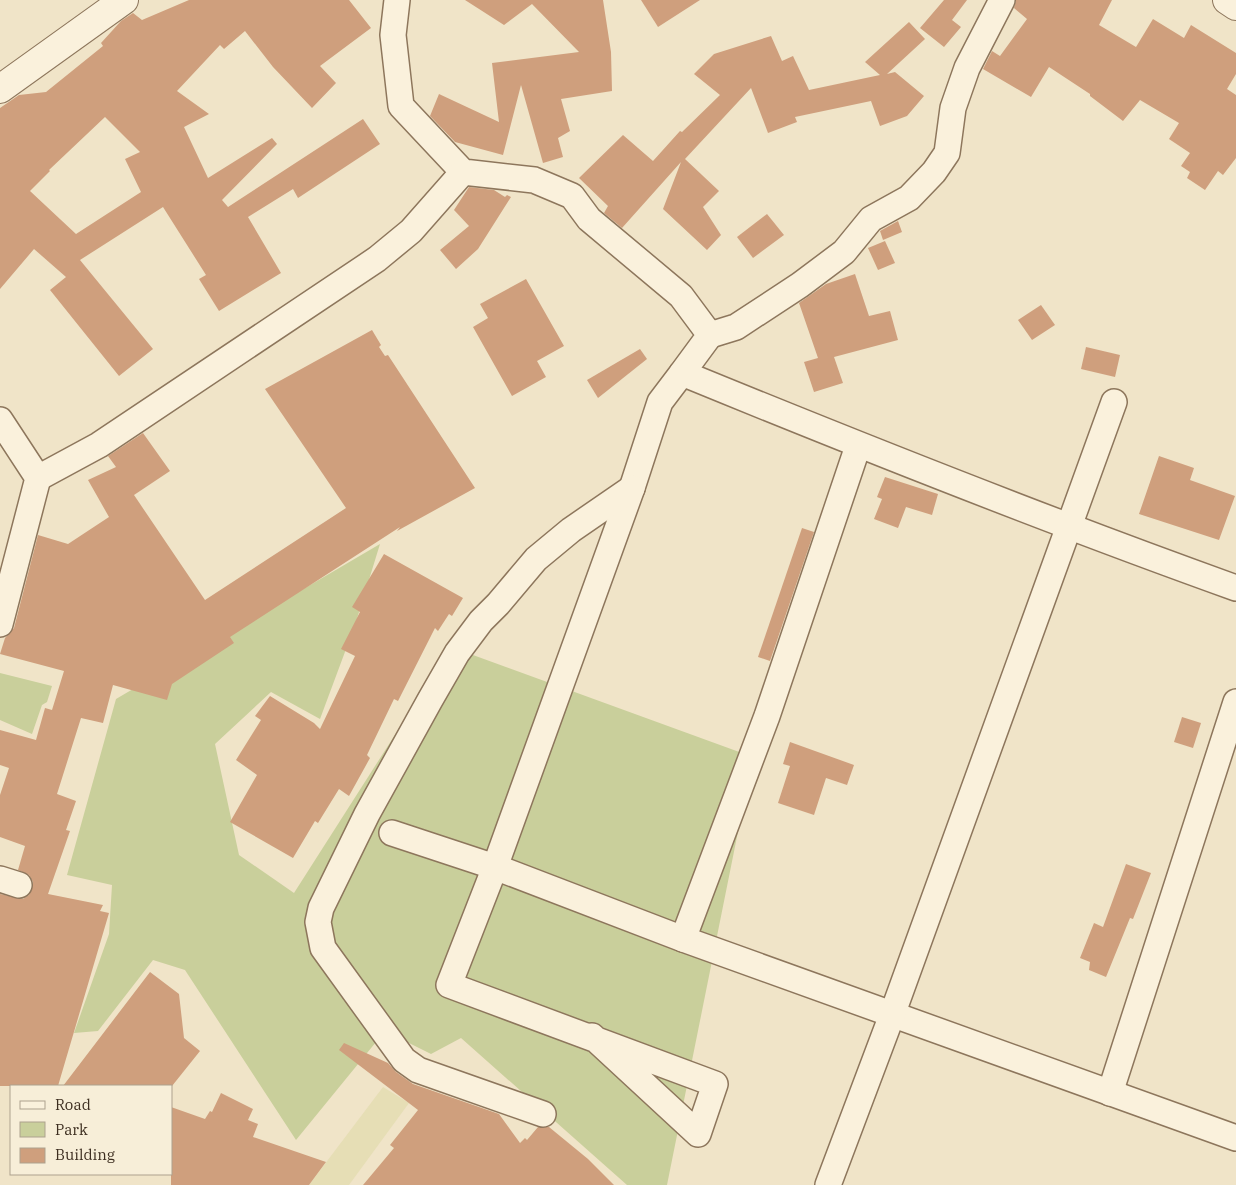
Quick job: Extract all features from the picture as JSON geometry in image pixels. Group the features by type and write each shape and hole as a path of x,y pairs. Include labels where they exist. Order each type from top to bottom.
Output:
{"street":[{"path":"0,89 124,0"},
{"path":"397,0 393,35 401,106 463,172 534,180 572,196 589,219 681,296 710,335"},
{"path":"592,1036 698,1134 715,1084 592,1036 448,985 495,867 632,488 660,402 710,335 736,327 800,285 844,252 870,219 910,198 934,172 947,153 953,108 968,68 1002,0"},
{"path":"1227,0 1236,6"},
{"path":"0,624 38,478 99,445 376,259 411,231 463,172"},
{"path":"682,373 858,446 1068,528 1236,588"},
{"path":"828,1185 892,1015 1114,402"},
{"path":"0,420 38,478"},
{"path":"683,939 767,716 858,446"},
{"path":"543,1114 418,1070 404,1060 323,948 318,922 321,908 367,814 457,653 481,621 536,559 571,530 632,488"},
{"path":"1110,1093 1236,702"},
{"path":"392,833 495,867 683,939 1236,1138"}],"shaded area":[{"path":"383,1087 409,1103 349,1185 309,1185"}],"green space":[{"path":"380,544 355,625 320,719 271,692 215,744 239,855 294,893 451,647 753,757 667,1185 627,1185 461,1038 431,1054 385,1031 296,1140 185,970 153,960 98,1031 74,1033 109,934 112,885 67,875 116,699"},
{"path":"0,673 52,686 47,702 42,705 32,734 0,720"}],"building":[{"path":"189,0 349,0 371,28 320,66 336,83 312,108 273,67 245,31 224,49 220,45 177,91 209,114 184,127 208,178 272,138 277,144 222,200 228,207 363,119 380,144 298,198 293,189 248,217 281,273 219,311 199,279 206,275 163,207 80,260 153,349 119,376 50,290 66,277 34,249 0,289 0,108 19,95 46,92 103,46 101,43 121,21 133,13 142,20","holes":["105,117 140,152 125,159 141,192 76,234 30,191 49,170"]},
{"path":"465,0 603,0 611,52 612,91 561,99 570,131 558,138 563,157 543,163 521,85 503,155 455,142 430,116 439,94 499,122 492,63 579,52 532,4 504,25"},
{"path":"641,0 700,0 658,27"},
{"path":"944,0 967,0 952,20 961,27 944,47 920,28"},
{"path":"1016,0 1112,0 1099,25 1136,47 1153,19 1184,38 1191,25 1236,53 1236,74 1227,89 1236,95 1236,158 1223,175 1218,171 1205,190 1187,178 1190,172 1181,166 1190,153 1169,139 1179,123 1140,100 1123,121 1090,96 1090,94 1049,67 1031,97 983,69 992,51 1000,56 1027,19 1014,8"},
{"path":"909,22 925,39 887,74 895,72 924,96 907,116 880,126 871,101 795,117 797,122 768,133 751,88 685,159 719,191 703,207 721,235 707,250 663,209 681,162 622,228 604,213 608,206 579,178 623,135 653,161 680,131 682,132 720,95 694,74 714,54 771,36 782,61 793,56 809,90 880,75 865,62"},
{"path":"469,187 494,190 505,197 507,195 511,197 478,249 456,269 440,250 469,226 454,210"},
{"path":"767,214 784,235 753,258 737,237"},
{"path":"898,221 902,232 883,240 880,231"},
{"path":"885,241 895,263 878,270 868,248"},
{"path":"855,274 869,316 890,311 898,340 834,357 843,383 814,392 804,362 818,358 799,303 826,284"},
{"path":"526,279 564,346 537,361 546,377 512,396 473,327 488,318 480,304"},
{"path":"1041,305 1055,325 1032,340 1018,320"},
{"path":"372,330 381,345 379,347 385,356 388,355 475,488 397,531 400,527 230,637 234,643 172,684 167,700 113,685 103,723 81,718 57,794 76,801 66,830 70,831 48,894 103,905 100,911 109,913 58,1085 0,1086 0,894 23,899 29,895 33,882 29,875 18,870 25,846 0,837 0,795 9,768 0,765 0,730 36,740 45,708 52,710 64,671 0,654 5,638 14,628 38,535 68,544 109,517 88,480 116,467 108,456 143,433 170,471 134,495 205,600 346,508 265,389"},
{"path":"1086,347 1120,355 1115,377 1081,369"},
{"path":"640,349 647,359 598,398 587,380"},
{"path":"1159,456 1194,468 1190,480 1235,496 1219,540 1139,514"},
{"path":"885,477 938,494 932,515 906,507 898,528 874,519 882,499 877,497"},
{"path":"802,528 814,532 770,661 758,657"},
{"path":"384,554 463,598 452,616 449,614 438,631 435,628 398,701 394,699 367,755 370,758 349,796 339,789 318,823 315,821 293,858 230,822 257,775 236,760 261,720 255,716 270,696 314,723 320,729 355,656 341,649 360,612 352,607"},
{"path":"1182,717 1201,723 1193,748 1174,742"},
{"path":"790,742 854,765 847,785 826,778 814,815 778,803 790,766 783,764"},
{"path":"1126,864 1151,873 1133,919 1130,918 1106,977 1089,970 1090,962 1080,958 1094,923 1103,927"},
{"path":"150,972 179,994 184,1038 200,1051 172,1086 64,1085"},
{"path":"344,1043 388,1063 396,1072 413,1084 499,1114 520,1143 525,1138 527,1140 538,1127 549,1127 588,1159 614,1185 363,1185 394,1148 390,1145 418,1110 339,1050"},
{"path":"221,1093 253,1109 248,1120 258,1124 253,1137 326,1162 309,1185 171,1185 172,1107 205,1119 210,1111 212,1112"}]}
